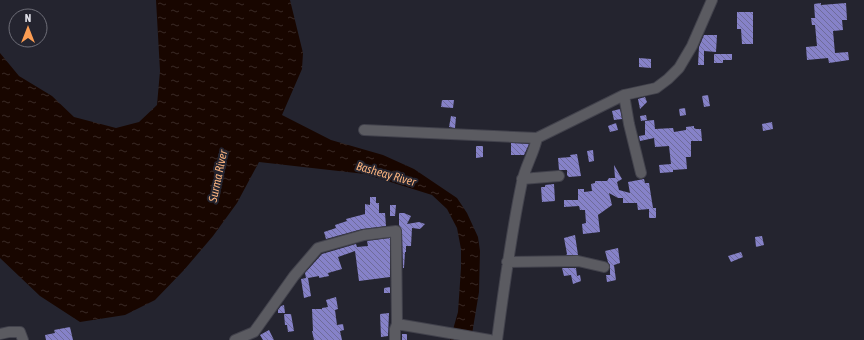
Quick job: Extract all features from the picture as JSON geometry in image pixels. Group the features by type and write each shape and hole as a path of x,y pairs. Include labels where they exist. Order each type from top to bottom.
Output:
{"street":[{"path":"364,130 537,138 624,95 656,88 679,68 692,46 712,0"},
{"path":"624,95 640,173"},
{"path":"497,340 507,262 522,179 535,147 537,138"},
{"path":"522,179 559,176"},
{"path":"235,340 254,332 294,276 318,248 364,235 396,231 397,324 395,329 395,340"},
{"path":"507,262 578,261 604,267"},
{"path":"397,324 490,340"},
{"path":"0,334 20,332 23,340"}],"water":[{"path":"156,0 290,0 303,53 302,69 282,115 331,140 383,155 414,169 457,198 467,213 478,237 480,251 479,292 471,340 450,340 458,312 461,249 457,228 447,209 432,195 365,174 259,162 237,203 213,236 184,270 155,300 125,315 80,322 40,296 0,258 0,53 19,76 52,96 74,117 116,128 139,122 157,105 160,71"}],"building":[{"path":"821,3 821,5 846,3 847,20 842,20 843,30 833,31 835,53 848,52 849,60 829,63 828,58 807,60 806,47 817,46 815,25 812,25 811,18 815,18 814,4"},
{"path":"737,12 753,12 753,44 742,44 741,29 737,29"},
{"path":"704,35 717,35 716,52 704,51 704,65 698,65 699,47"},
{"path":"714,54 732,54 732,60 723,60 723,63 714,63"},
{"path":"639,58 651,59 651,68 639,67"},
{"path":"708,95 710,106 704,107 702,96"},
{"path":"645,97 647,102 640,109 638,99"},
{"path":"442,100 454,100 453,108 441,107"},
{"path":"685,108 686,115 680,116 679,109"},
{"path":"620,109 622,119 614,120 612,111"},
{"path":"646,115 647,120 641,121 640,116"},
{"path":"451,116 456,117 455,128 449,127"},
{"path":"654,120 655,129 673,128 674,132 686,130 686,127 694,126 696,129 701,129 702,141 691,141 691,157 686,157 687,169 660,173 659,165 671,164 669,146 655,147 654,138 640,141 639,136 645,135 645,121"},
{"path":"772,122 773,129 763,131 762,124"},
{"path":"616,123 618,130 610,132 608,126"},
{"path":"511,143 529,144 524,155 511,155"},
{"path":"476,146 483,146 483,157 476,158"},
{"path":"593,150 594,161 589,162 587,151"},
{"path":"577,154 581,176 569,177 567,175 567,170 559,170 558,158 571,157 570,155"},
{"path":"614,165 622,179 617,182 619,190 630,193 628,182 644,179 645,183 649,183 653,208 656,208 656,218 649,218 649,209 638,210 637,203 623,203 623,198 618,198 609,193 612,205 598,215 600,232 583,234 582,224 586,223 585,210 580,210 579,206 564,207 564,200 578,200 578,189 584,189 584,192 592,191 591,184 595,183 595,181 607,181 609,178 615,178"},
{"path":"554,184 555,201 542,202 541,187"},
{"path":"370,197 376,197 376,203 379,203 379,213 385,213 386,226 362,229 326,239 324,232 336,228 335,225 347,221 346,219 365,214 365,204 370,205"},
{"path":"390,205 396,205 395,216 390,216"},
{"path":"399,213 404,213 411,216 407,224 419,222 425,224 420,229 412,228 411,246 406,246 404,268 402,231 399,225"},
{"path":"575,235 578,255 566,255 564,238"},
{"path":"762,236 764,245 756,247 755,237"},
{"path":"390,238 390,277 359,281 355,251 338,257 342,269 328,273 329,276 308,278 311,296 304,298 301,279 306,278 305,273 322,254 356,244 357,247 368,246 367,241"},
{"path":"618,248 620,263 614,265 616,280 607,282 606,275 610,275 610,265 605,251"},
{"path":"741,252 743,257 731,262 728,256"},
{"path":"562,268 576,268 577,276 580,275 581,281 573,284 571,275 564,276"},
{"path":"390,287 390,293 384,293 384,288"},
{"path":"336,297 338,309 335,310 337,325 343,324 344,330 340,331 342,340 314,340 312,331 312,309 322,309 328,307 326,300"},
{"path":"284,305 285,313 278,313 281,306"},
{"path":"389,313 388,336 381,337 380,314"},
{"path":"284,314 291,314 294,331 288,332 287,325 285,325"},
{"path":"70,327 73,340 46,340 45,335 55,333 54,330"},
{"path":"269,330 274,340 263,340 260,335"},
{"path":"402,334 407,334 407,340 402,340"}],"water label":[{"name":"Basheay River","path":"386,174"},
{"name":"Surma River","path":"218,176"}]}
